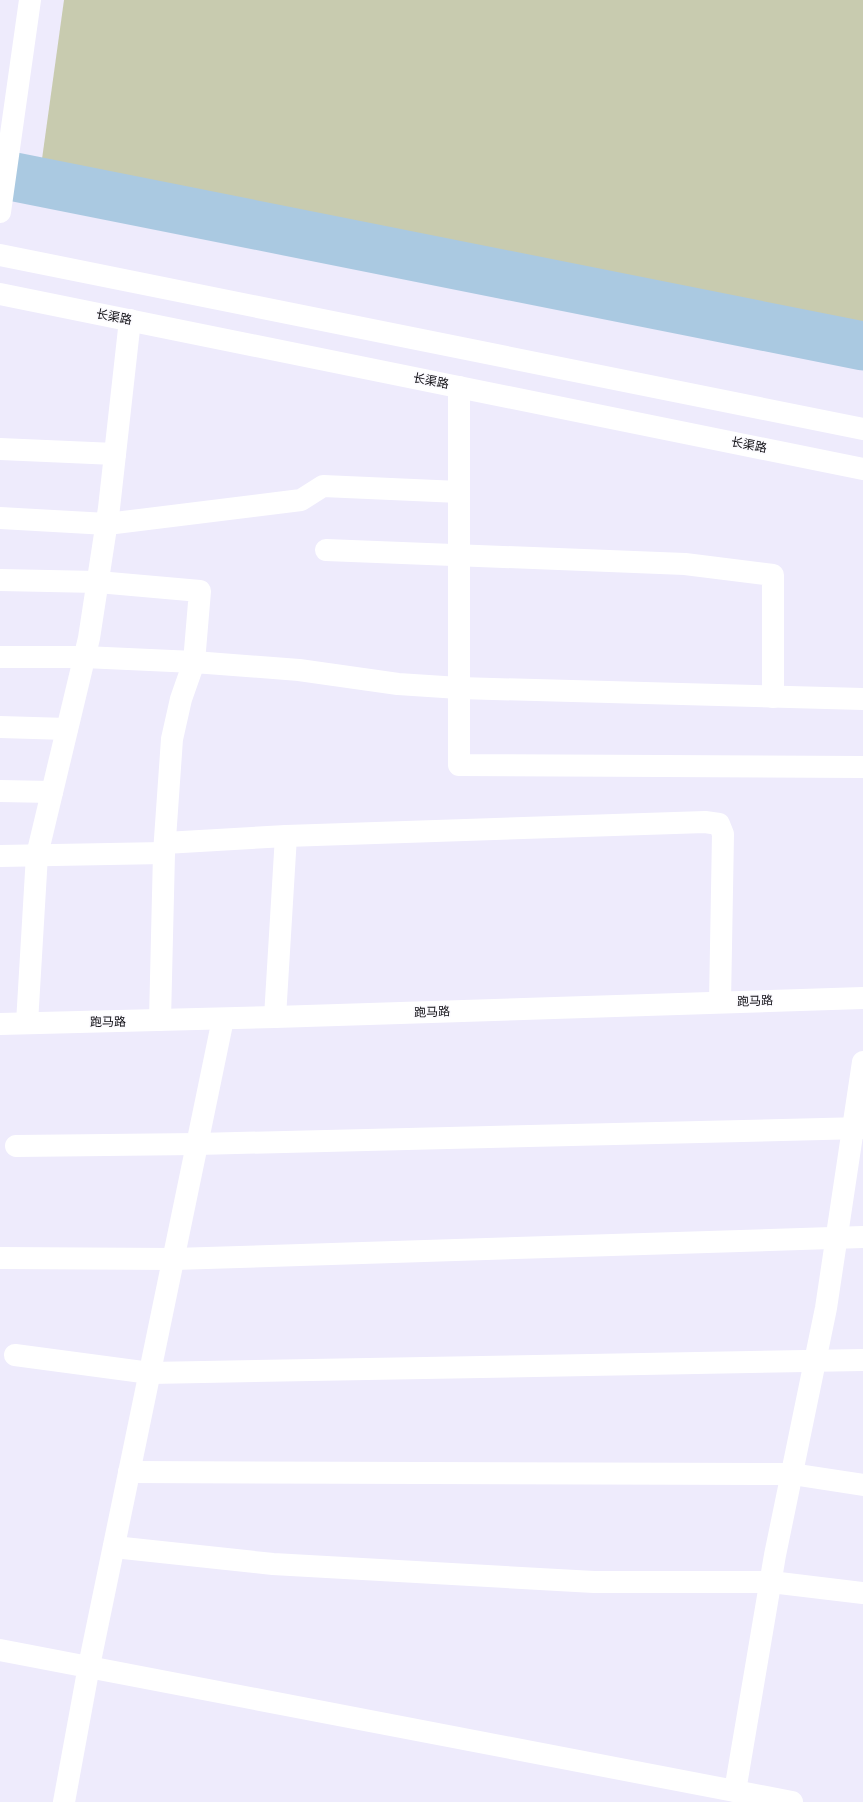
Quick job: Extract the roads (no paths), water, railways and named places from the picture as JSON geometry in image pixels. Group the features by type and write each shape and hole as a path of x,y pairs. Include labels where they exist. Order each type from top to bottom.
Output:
{"street":[{"path":"0,212 30,0"},
{"path":"0,255 863,429"},
{"name":"长渠路","path":"0,294 863,468"},
{"path":"27,1023 37,855 89,638 107,524 130,320"},
{"path":"459,387 459,765 863,767"},
{"path":"0,449 115,454"},
{"path":"0,518 107,524 301,500 323,486 459,492"},
{"path":"326,550 685,564 772,575 773,697"},
{"path":"0,580 98,582 200,591 194,662 181,698 172,739 165,848 160,1020"},
{"path":"0,657 194,662 299,670 398,684 459,688 863,699"},
{"path":"0,727 67,729"},
{"path":"0,791 52,792"},
{"path":"0,856 165,848 286,836 705,822 719,824 723,834 720,1002"},
{"path":"275,1017 286,836"},
{"name":"跑马路","path":"0,1024 223,1019 863,998"},
{"path":"64,1802 89,1666 223,1019"},
{"path":"736,1791 771,1582 826,1308 836,1238 858,1128 863,1062"},
{"path":"16,1146 197,1144 858,1128"},
{"path":"0,1258 174,1259 863,1237"},
{"path":"15,1355 150,1373 863,1360"},
{"path":"129,1472 792,1474 863,1485"},
{"path":"114,1547 274,1564 578,1581 771,1582 863,1593"},
{"path":"0,1650 792,1802"}],"waterway":[{"path":"0,174 863,346"}]}
